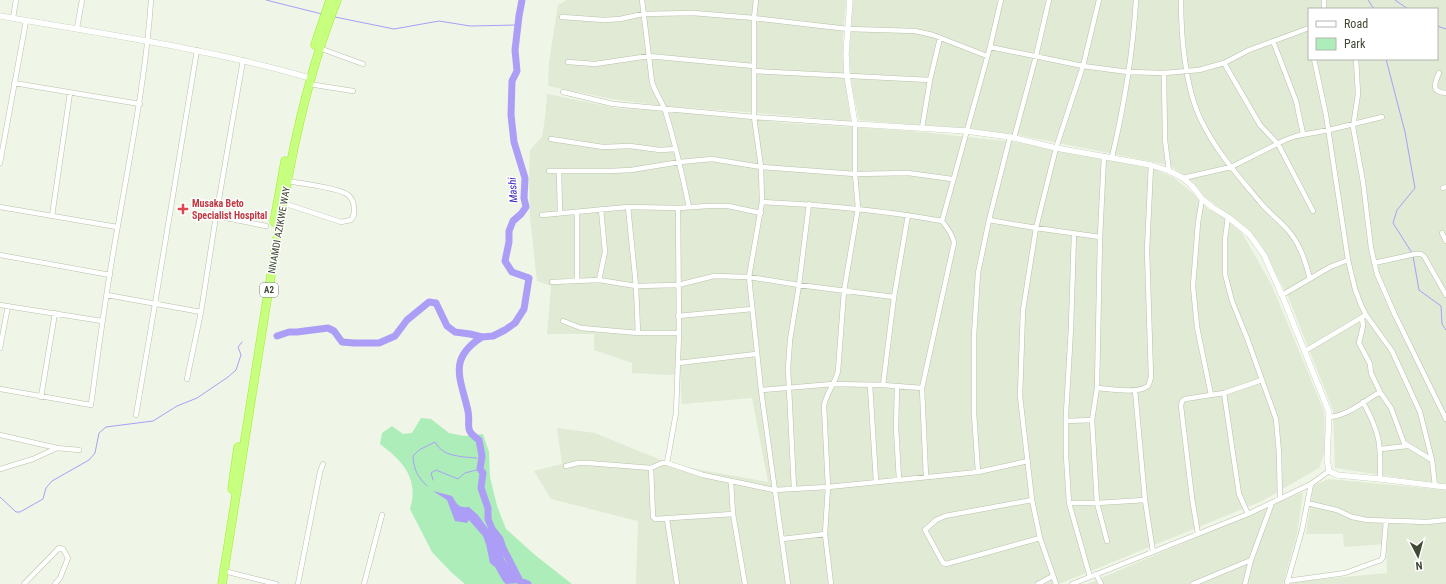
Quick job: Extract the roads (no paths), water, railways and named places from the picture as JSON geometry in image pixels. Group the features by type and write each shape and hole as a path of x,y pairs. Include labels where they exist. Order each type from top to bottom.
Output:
{"highway":[{"name":"NNAMDI AZIKWE WAY","path":"217,584 287,182 316,42 330,0"},
{"name":"NNAMDI AZIKWE WAY","path":"222,584 278,196 294,120 336,0"}],"street":[{"path":"13,18 16,0"},
{"path":"77,28 82,0"},
{"path":"0,389 91,405 102,321 117,227 140,104 149,41 151,0"},
{"path":"642,0 654,89 664,108 680,162 689,207"},
{"path":"756,0 754,18 754,117 761,167 762,202 749,277 756,354 788,584"},
{"path":"831,584 825,534 828,487 824,406 825,399 838,371 844,291 858,208 855,174 855,124 847,76 846,53 850,0"},
{"path":"942,221 952,180 990,47 1001,0"},
{"path":"978,472 974,413 974,336 978,273 989,220 1036,56 1050,0"},
{"path":"1056,584 1040,538 1032,500 1020,396 1023,310 1036,228 1056,148 1083,66 1098,0"},
{"path":"1112,157 1128,72 1136,0"},
{"path":"1181,0 1181,31 1187,71 1195,104 1201,120 1209,135 1231,167 1264,207 1296,240 1303,254 1310,279"},
{"path":"562,17 604,20 620,19 643,14 693,13 754,18 848,29 915,31 933,35 987,56"},
{"path":"0,16 77,28 197,50 244,60 308,80 353,91"},
{"path":"0,163 26,21"},
{"path":"990,47 1083,66 1128,72 1164,73 1199,70 1224,63 1273,40 1308,28"},
{"path":"922,128 930,80 940,38"},
{"path":"1273,40 1296,101 1303,134"},
{"path":"319,48 363,64"},
{"path":"136,415 197,50"},
{"path":"568,62 595,64 649,56 754,69 930,80"},
{"path":"187,378 201,312 216,216 244,60"},
{"path":"1314,60 1329,130 1348,260 1357,294 1364,316 1392,351 1420,412 1432,460 1435,486"},
{"path":"1356,60 1358,94 1353,124 1363,182 1374,263 1377,274 1394,313 1446,419"},
{"path":"1224,63 1260,125 1278,144 1313,211"},
{"path":"1164,73 1164,140 1168,154 1170,171"},
{"path":"1440,73 1435,82 1435,88 1439,92 1446,93"},
{"path":"14,83 70,94 140,104"},
{"path":"563,92 613,104 754,117 966,131 1112,157 1152,165 1170,171 1183,178 1192,186 1202,199 1249,234 1264,255 1282,295 1329,412 1330,417 1327,459 1329,471"},
{"path":"52,216 70,94"},
{"path":"1183,178 1231,167 1290,138 1303,134 1329,130 1382,117"},
{"path":"551,139 603,147 630,146 660,150 676,149"},
{"path":"1104,156 1100,237 1097,388 1092,420 1097,504 1107,541"},
{"path":"550,171 631,170 680,162 712,159 761,167 855,174 908,173 952,180"},
{"path":"1097,388 1135,390 1147,387 1150,383 1147,250 1152,165"},
{"path":"560,171 560,213"},
{"path":"283,203 341,222 351,220 354,214 353,201 350,196 344,192 287,182"},
{"path":"1202,199 1198,223 1193,286 1197,327 1211,395"},
{"path":"762,202 858,208 908,215 942,221 950,231 954,243 922,388 926,478"},
{"path":"794,489 788,368 790,340 799,285 809,204"},
{"path":"542,215 628,207 678,208 728,206 761,213"},
{"path":"0,207 117,227"},
{"path":"628,207 636,286 638,333"},
{"path":"667,463 676,413 679,333 678,208"},
{"path":"599,280 605,252 601,209"},
{"path":"576,212 577,280"},
{"path":"883,385 894,297 908,215"},
{"path":"216,216 266,226"},
{"path":"1228,217 1225,239 1225,274 1232,300 1276,419 1278,431 1280,499"},
{"path":"989,220 1100,237"},
{"path":"1074,233 1066,421 1066,455 1070,503 1090,577"},
{"path":"1442,233 1446,241"},
{"path":"1374,263 1421,254 1424,256 1446,295"},
{"path":"0,255 110,275"},
{"path":"1282,295 1330,267 1348,260"},
{"path":"552,282 599,280 636,286 678,285 714,276 749,277 894,297"},
{"path":"107,295 201,312"},
{"path":"0,305 102,321"},
{"path":"0,348 8,306"},
{"path":"678,316 752,309"},
{"path":"41,397 55,313"},
{"path":"1305,351 1364,316"},
{"path":"1364,316 1359,343 1368,359 1371,373 1380,392 1391,408 1404,443 1432,460"},
{"path":"563,321 581,328 638,333 679,333"},
{"path":"678,363 756,354"},
{"path":"1198,534 1192,498 1181,406 1182,401 1184,399 1224,393 1262,380"},
{"path":"761,390 833,384 883,385 922,388"},
{"path":"870,385 876,481"},
{"path":"897,386 896,427 899,480"},
{"path":"1135,390 1145,500 1153,552"},
{"path":"1330,417 1339,416 1349,412 1362,402 1380,392"},
{"path":"1224,393 1239,494 1248,514"},
{"path":"1362,402 1373,419 1378,434 1381,448 1380,479"},
{"path":"1066,421 1092,420"},
{"path":"0,436 57,448 79,450"},
{"path":"1381,448 1407,446"},
{"path":"0,469 33,459 57,448"},
{"path":"566,466 578,463 588,463 651,468 662,463 667,463 702,475 774,490 828,487 876,481 926,478 978,472 1028,462"},
{"path":"298,584 320,472 324,464"},
{"path":"651,468 653,517 655,519 733,514"},
{"path":"1329,471 1337,475 1446,487"},
{"path":"1072,584 1248,514 1311,484 1329,471"},
{"path":"730,482 733,514 745,584"},
{"path":"1311,484 1302,530 1287,583 1345,573 1380,560 1384,557 1386,521"},
{"path":"1032,500 945,516 936,520 925,530 942,563 946,564 1040,538"},
{"path":"1070,503 1097,504 1145,500"},
{"path":"1245,584 1251,560 1272,503"},
{"path":"1307,503 1337,510 1352,517 1367,520 1427,522 1446,520"},
{"path":"364,584 382,515"},
{"path":"667,519 677,584"},
{"path":"782,539 825,534"},
{"path":"24,584 59,548 63,549 68,558 60,578 55,584"},
{"path":"1193,584 1251,560"},
{"path":"224,571 276,584"},
{"path":"1096,574 1100,584"},
{"path":"1038,584 1053,576"}],"waterway":[{"path":"266,0 322,14"},
{"name":"Mashi","path":"277,336 289,332 328,328 334,331 342,342 379,343 395,336 407,320 429,302 436,303 447,326 455,332 482,337 493,336 515,323 524,309 529,278 512,272 505,261 509,242 509,231 513,221 526,207 524,198 525,178 514,142 511,115 512,81 517,71 515,50 522,0"},
{"path":"1368,0 1373,8"},
{"path":"1395,0 1407,8"},
{"path":"335,17 394,29 439,21 470,26 518,25"},
{"path":"1438,26 1446,29"},
{"path":"1386,60 1405,132 1415,188 1397,210 1393,223 1412,253"},
{"path":"1413,256 1419,290 1441,306 1442,324 1446,330"},
{"path":"482,337 471,345 464,353 460,362 460,379 469,416 469,430 479,440 482,456 480,469 483,473 481,488 488,508 488,519 492,529 500,539 520,581 528,584"},
{"path":"0,497 16,512 20,512 43,499 46,488 52,481 89,460 95,453 99,433 106,427 153,421 177,406 197,398 228,377 236,370 241,355 238,347 242,342"},
{"path":"427,486 418,476 414,465 413,456 419,450 435,442 441,449 451,455 477,458"},
{"path":"433,480 431,473 436,470 458,479 465,473 480,469"}],"place":[{"name":"Musaka Beto Specialist Hospital","path":"183,209"}]}
